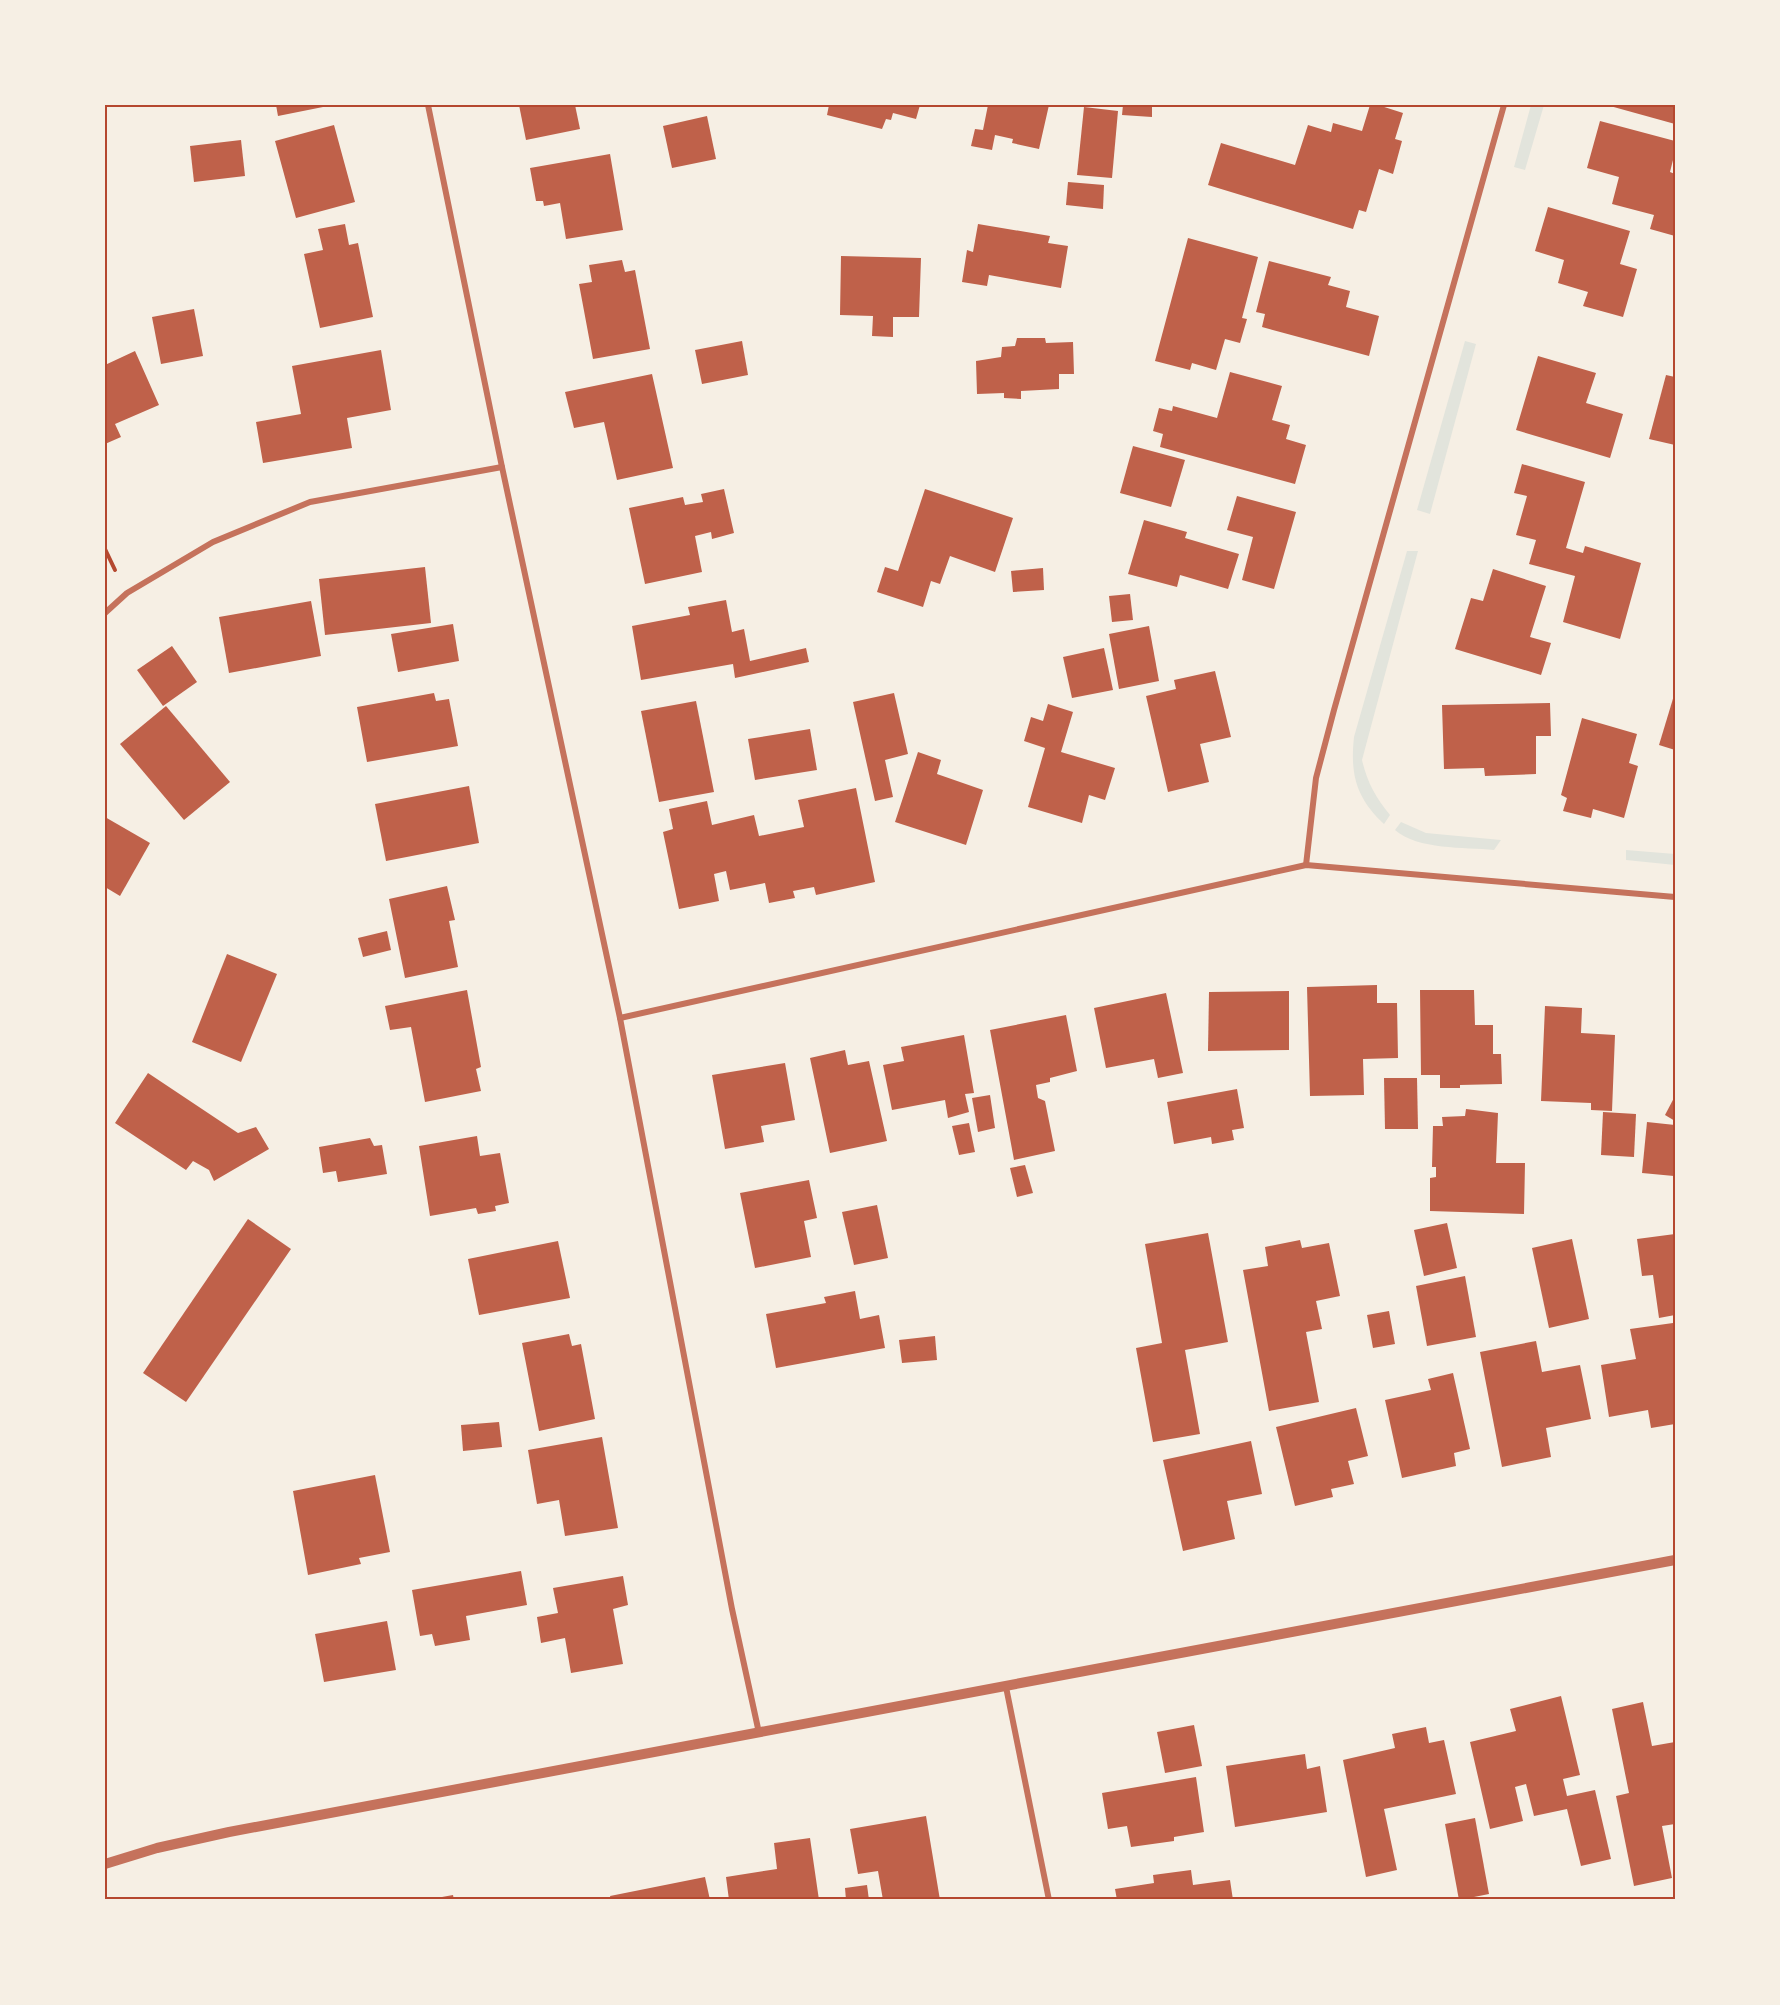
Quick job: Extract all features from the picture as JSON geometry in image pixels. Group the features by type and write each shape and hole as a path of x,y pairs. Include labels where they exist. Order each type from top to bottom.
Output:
{"street":[{"path":"428,105 502,467 620,1018 730,1597 759,1733"},
{"path":"1306,865 1316,778 1504,105"},
{"path":"105,613 127,593 213,542 310,502 502,467"},
{"path":"620,1018 1306,865 1675,897"},
{"path":"105,1864 157,1848 229,1832 1675,1560"},
{"path":"1006,1687 1049,1900"}],"shaded area":[{"path":"1531,105 1544,105 1525,170 1514,167"},
{"path":"1465,341 1476,344 1430,514 1417,510"},
{"path":"1407,551 1418,551 1362,760 1373,789 1390,815 1384,824 1367,805 1357,785 1353,763 1354,737"},
{"path":"1401,822 1426,833 1501,840 1494,850 1429,844 1416,841 1395,830"},
{"path":"1626,850 1675,854 1675,865 1626,860"}],"building":[{"path":"276,105 327,105 328,106 278,116"},
{"path":"519,105 575,105 580,129 526,140"},
{"path":"829,105 920,105 916,119 893,113 891,120 886,119 882,129 827,115"},
{"path":"988,105 1049,105 1039,149 1012,143 1013,139 995,135 992,150 971,146 975,129 983,130"},
{"path":"1123,105 1152,105 1152,117 1122,115"},
{"path":"1370,105 1378,105 1403,113 1395,139 1402,141 1393,174 1379,169 1366,212 1359,210 1353,229 1208,185 1221,143 1295,165 1308,125 1331,132 1333,123 1362,131"},
{"path":"1675,105 1675,124 1610,106"},
{"path":"1084,107 1118,111 1112,178 1077,175"},
{"path":"707,116 716,159 672,168 663,126"},
{"path":"1600,121 1675,141 1670,172 1675,174 1675,236 1650,229 1654,215 1612,204 1619,177 1587,168"},
{"path":"334,125 355,202 296,218 275,141"},
{"path":"241,140 245,176 194,182 190,146"},
{"path":"610,154 623,230 566,239 560,203 544,206 543,201 536,201 530,168"},
{"path":"1068,182 1104,185 1103,209 1066,205"},
{"path":"1548,207 1630,231 1620,264 1637,269 1623,317 1583,306 1588,292 1558,283 1564,260 1535,251"},
{"path":"345,224 349,245 358,243 373,317 320,328 304,254 323,250 318,229"},
{"path":"978,224 1050,236 1048,243 1068,246 1061,288 989,275 987,286 962,282 967,250 973,252"},
{"path":"1188,238 1258,257 1242,318 1247,319 1240,343 1225,339 1216,370 1192,363 1190,370 1155,361"},
{"path":"841,256 921,258 919,317 893,317 893,337 872,336 873,316 840,315"},
{"path":"622,260 625,272 635,270 650,349 593,359 579,284 592,282 589,265"},
{"path":"1269,261 1331,277 1328,285 1350,291 1346,307 1379,316 1369,356 1262,327 1265,314 1256,312"},
{"path":"194,309 203,356 161,364 152,317"},
{"path":"1017,338 1045,338 1046,343 1073,342 1074,374 1059,374 1059,389 1021,391 1021,399 1004,398 1004,393 977,394 976,361 1001,357 1002,347 1015,346"},
{"path":"742,341 748,375 702,384 695,350"},
{"path":"381,350 391,410 347,418 352,448 263,463 256,422 301,414 292,366"},
{"path":"135,351 159,405 115,424 121,437 105,444 105,365"},
{"path":"1538,356 1596,373 1586,403 1623,414 1610,458 1516,430"},
{"path":"1230,372 1282,386 1272,420 1290,425 1286,439 1306,445 1295,484 1160,447 1163,434 1153,431 1159,408 1172,411 1173,406 1217,418"},
{"path":"652,374 673,468 617,480 604,422 574,428 565,392"},
{"path":"1666,375 1675,377 1675,445 1649,439"},
{"path":"1133,446 1185,460 1171,507 1120,493"},
{"path":"1522,464 1585,482 1566,548 1583,553 1585,546 1641,563 1620,639 1563,622 1575,576 1529,564 1536,540 1516,535 1527,496 1514,493"},
{"path":"724,489 734,533 712,539 711,532 695,536 702,572 645,584 629,508 683,497 685,505 703,502 701,494"},
{"path":"925,489 1013,518 995,572 950,556 940,584 931,581 923,607 877,592 885,567 898,571"},
{"path":"1237,496 1296,512 1274,589 1242,580 1253,537 1227,530"},
{"path":"1144,520 1187,532 1185,538 1239,554 1228,589 1180,575 1177,587 1128,574"},
{"path":"425,567 431,623 325,635 319,579"},
{"path":"1043,568 1044,590 1013,592 1011,571"},
{"path":"1493,569 1546,586 1530,637 1551,643 1541,675 1455,649 1471,598 1483,601"},
{"path":"1130,594 1133,620 1112,622 1109,596"},
{"path":"726,600 732,632 744,629 750,661 806,648 809,662 735,678 733,664 641,680 632,626 690,615 688,607"},
{"path":"311,601 321,656 229,673 219,617"},
{"path":"453,624 459,661 398,672 391,634"},
{"path":"1149,626 1159,681 1119,689 1109,634"},
{"path":"172,646 197,682 163,706 137,670"},
{"path":"1104,648 1113,690 1072,698 1063,657"},
{"path":"1215,671 1231,737 1200,744 1209,782 1168,792 1146,696 1176,689 1174,680"},
{"path":"1675,692 1675,750 1659,745"},
{"path":"434,693 436,701 449,699 458,746 367,762 357,707"},
{"path":"894,693 908,754 885,760 893,797 875,801 853,702"},
{"path":"696,701 714,792 659,802 641,711"},
{"path":"1550,703 1551,736 1536,736 1536,774 1485,776 1484,768 1444,769 1442,705"},
{"path":"1048,704 1073,712 1061,752 1115,768 1105,800 1089,795 1082,823 1028,807 1045,748 1024,741 1031,717 1043,721"},
{"path":"166,706 230,782 184,820 120,744"},
{"path":"1582,718 1637,734 1629,763 1638,766 1624,818 1593,809 1591,818 1563,811 1567,798 1561,795"},
{"path":"810,729 817,770 755,780 748,739"},
{"path":"918,752 941,760 937,774 983,790 966,845 895,822"},
{"path":"469,786 479,843 386,861 375,804"},
{"path":"856,788 875,882 816,895 814,887 793,891 795,898 769,903 765,883 730,890 726,871 714,874 719,901 679,909 663,832 673,829 669,809 707,801 712,825 754,815 759,836 804,827 798,800"},
{"path":"105,817 150,843 120,896 105,887"},
{"path":"447,886 455,920 449,921 458,967 405,978 389,899"},
{"path":"387,931 391,950 363,957 358,938"},
{"path":"227,954 277,974 241,1062 192,1042"},
{"path":"1377,985 1377,1003 1397,1003 1398,1058 1363,1059 1364,1095 1310,1096 1307,987"},
{"path":"467,990 481,1067 476,1069 481,1091 425,1102 411,1027 390,1030 385,1006"},
{"path":"1420,990 1474,990 1475,1025 1493,1025 1493,1054 1501,1054 1502,1084 1440,1088 1440,1075 1421,1075"},
{"path":"1289,991 1289,1050 1208,1051 1209,992"},
{"path":"1166,993 1183,1073 1158,1078 1154,1059 1106,1068 1094,1008"},
{"path":"1545,1006 1582,1008 1581,1033 1615,1035 1612,1111 1591,1110 1591,1103 1541,1101"},
{"path":"1066,1015 1077,1071 1050,1078 1050,1082 1036,1085 1038,1098 1045,1101 1055,1151 1014,1160 990,1030"},
{"path":"964,1035 974,1093 965,1094 969,1112 948,1118 945,1100 892,1110 883,1065 904,1061 901,1047"},
{"path":"845,1050 848,1065 869,1061 887,1141 830,1153 810,1058"},
{"path":"785,1063 795,1120 761,1126 764,1142 725,1149 712,1075"},
{"path":"148,1073 238,1133 256,1127 269,1149 214,1181 209,1170 193,1161 186,1170 115,1123"},
{"path":"1384,1078 1417,1078 1418,1129 1385,1129"},
{"path":"1237,1089 1244,1128 1232,1130 1234,1140 1212,1144 1211,1137 1174,1144 1167,1102"},
{"path":"990,1095 995,1128 978,1132 972,1098"},
{"path":"1675,1096 1675,1121 1665,1115"},
{"path":"1466,1109 1498,1113 1496,1163 1525,1163 1524,1214 1430,1211 1430,1178 1436,1177 1436,1167 1432,1167 1433,1126 1443,1126 1442,1117 1465,1116"},
{"path":"1603,1112 1636,1114 1634,1157 1601,1155"},
{"path":"1647,1122 1675,1125 1674,1176 1642,1173"},
{"path":"969,1123 975,1152 959,1155 952,1126"},
{"path":"477,1136 480,1156 500,1153 509,1203 495,1206 496,1211 478,1214 476,1208 430,1216 419,1146"},
{"path":"370,1138 374,1146 382,1145 387,1174 338,1182 336,1171 323,1173 319,1147"},
{"path":"1025,1165 1033,1193 1017,1197 1010,1168"},
{"path":"809,1180 817,1218 804,1221 811,1257 755,1268 740,1193"},
{"path":"877,1205 888,1258 854,1265 842,1212"},
{"path":"248,1219 291,1249 186,1402 143,1373"},
{"path":"1447,1223 1457,1268 1424,1276 1414,1230"},
{"path":"1208,1233 1228,1342 1185,1350 1200,1434 1153,1442 1136,1348 1162,1343 1145,1244"},
{"path":"1675,1234 1675,1315 1659,1318 1653,1275 1642,1276 1637,1239"},
{"path":"1572,1239 1589,1319 1549,1328 1532,1248"},
{"path":"1300,1240 1302,1248 1329,1243 1340,1296 1316,1301 1322,1329 1306,1332 1319,1402 1269,1411 1243,1270 1268,1266 1265,1247"},
{"path":"558,1241 570,1298 479,1315 468,1259"},
{"path":"1465,1276 1476,1337 1427,1346 1416,1286"},
{"path":"855,1291 860,1319 879,1315 885,1348 776,1368 766,1314 826,1303 824,1297"},
{"path":"1389,1311 1395,1344 1373,1348 1367,1315"},
{"path":"1673,1323 1675,1424 1651,1428 1648,1410 1609,1417 1601,1365 1636,1359 1630,1329"},
{"path":"569,1334 572,1346 581,1344 595,1419 539,1431 522,1343"},
{"path":"935,1336 937,1360 902,1363 899,1340"},
{"path":"1536,1341 1542,1372 1580,1365 1591,1419 1546,1428 1551,1457 1502,1467 1480,1352"},
{"path":"1453,1373 1470,1449 1454,1453 1456,1466 1402,1478 1385,1400 1431,1390 1428,1379"},
{"path":"1356,1408 1368,1456 1348,1461 1354,1484 1331,1489 1333,1497 1295,1506 1276,1427"},
{"path":"499,1422 502,1447 463,1451 461,1425"},
{"path":"602,1437 618,1528 565,1536 559,1500 537,1504 528,1450"},
{"path":"1251,1441 1262,1494 1227,1501 1235,1539 1183,1551 1163,1460"},
{"path":"375,1475 390,1552 359,1558 361,1564 308,1575 293,1491"},
{"path":"521,1571 527,1605 466,1616 470,1640 435,1646 432,1634 420,1636 412,1590"},
{"path":"623,1576 628,1605 613,1609 623,1664 571,1673 565,1638 541,1643 537,1617 558,1613 553,1588"},
{"path":"387,1621 396,1670 324,1682 315,1634"},
{"path":"1561,1696 1580,1775 1563,1779 1567,1796 1595,1790 1611,1859 1581,1866 1567,1809 1534,1816 1526,1784 1515,1787 1523,1821 1490,1829 1470,1742 1516,1731 1510,1709"},
{"path":"1643,1702 1652,1746 1675,1742 1675,1824 1662,1826 1672,1878 1634,1886 1616,1796 1629,1793 1612,1709"},
{"path":"1194,1725 1202,1766 1165,1773 1157,1732"},
{"path":"1426,1727 1429,1743 1444,1740 1456,1794 1384,1809 1397,1870 1366,1877 1343,1760 1395,1748 1392,1734"},
{"path":"1305,1754 1307,1769 1320,1766 1327,1812 1235,1827 1226,1766"},
{"path":"1196,1777 1204,1832 1174,1837 1174,1841 1131,1847 1127,1826 1108,1829 1102,1793"},
{"path":"926,1816 940,1900 883,1900 878,1871 858,1874 850,1829"},
{"path":"1475,1818 1489,1894 1459,1900 1445,1824"},
{"path":"810,1838 819,1900 729,1900 726,1877 777,1869 774,1843"},
{"path":"1191,1870 1193,1885 1230,1880 1233,1900 1117,1900 1115,1889 1154,1883 1153,1875"},
{"path":"705,1877 710,1900 611,1900 610,1896"},
{"path":"867,1885 869,1900 846,1900 845,1888"},
{"path":"453,1895 454,1900 431,1900 431,1899"}]}
